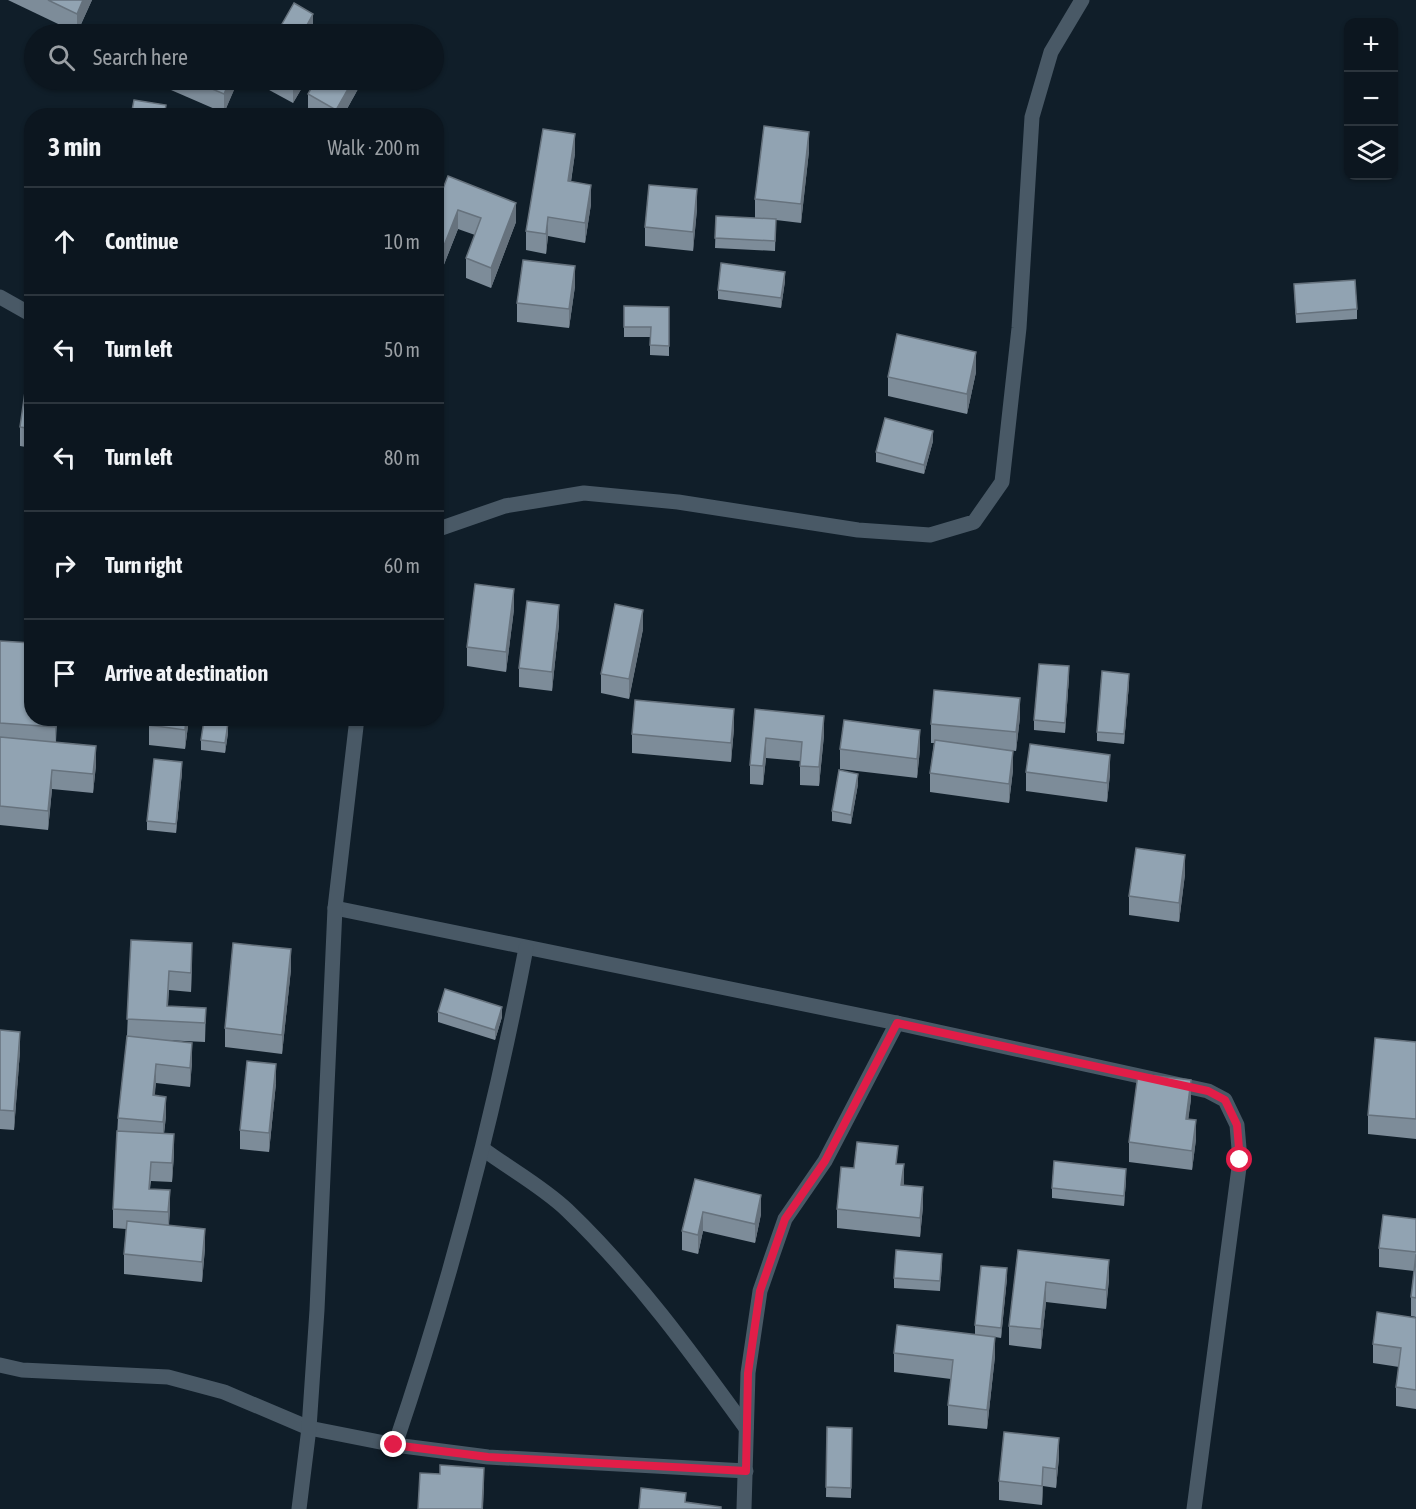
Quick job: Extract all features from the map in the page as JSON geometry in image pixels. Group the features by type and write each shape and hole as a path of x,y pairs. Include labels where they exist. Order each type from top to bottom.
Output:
{"street":[{"path":"444,525 504,506 584,493 678,502 858,530 930,535 974,522 1002,482 1004,470 1019,328 1032,117 1051,52 1082,0"},
{"path":"0,297 24,310"},
{"path":"299,1509 309,1428 317,1299 334,908 356,726"},
{"path":"334,908 897,1023 1208,1091 1225,1100 1237,1125 1240,1160 1194,1509"},
{"path":"394,1445 421,1368 483,1149 508,1041 526,948"},
{"path":"744,1509 748,1373 760,1291 785,1219 825,1161 897,1023"},
{"path":"483,1149 566,1209 630,1276 685,1343 746,1428"},
{"path":"0,1365 22,1370 168,1377 224,1392 309,1428 394,1445 488,1457 746,1471"}],"building":[{"path":"48,0 83,0 77,14"},
{"path":"294,3 313,14 308,24 282,24"},
{"path":"310,90 347,90 337,108 332,108 308,94"},
{"path":"134,100 166,105 165,108 132,108"},
{"path":"764,126 809,132 801,204 755,199"},
{"path":"543,129 575,134 568,181 591,185 585,223 548,217 546,234 526,231"},
{"path":"448,176 516,203 491,268 466,258 481,218 458,210 444,245 444,186"},
{"path":"649,185 697,189 693,232 645,227"},
{"path":"716,216 776,219 775,241 715,238"},
{"path":"523,260 575,266 569,309 517,303"},
{"path":"721,263 785,272 781,298 718,290"},
{"path":"1355,280 1357,309 1296,314 1294,284"},
{"path":"624,306 669,307 669,346 650,345 651,327 624,327"},
{"path":"897,334 976,352 967,394 888,377"},
{"path":"24,399 24,428 20,427"},
{"path":"885,418 933,431 924,465 876,452"},
{"path":"475,584 514,589 506,652 467,647"},
{"path":"527,601 559,605 552,672 519,668"},
{"path":"615,604 643,610 629,679 601,674"},
{"path":"0,641 24,642 24,725 0,723"},
{"path":"1039,664 1069,666 1065,723 1034,720"},
{"path":"1102,671 1129,674 1124,734 1097,732"},
{"path":"934,690 1020,698 1016,732 931,724"},
{"path":"635,700 734,709 731,743 632,734"},
{"path":"755,709 824,716 819,767 800,766 802,742 766,738 763,766 750,765"},
{"path":"844,720 920,730 917,759 840,749"},
{"path":"156,726 185,726 185,730"},
{"path":"203,726 228,726 225,743 201,740"},
{"path":"0,737 96,746 93,774 52,770 48,811 0,806"},
{"path":"935,740 1013,751 1009,784 930,773"},
{"path":"1030,744 1110,755 1107,783 1026,772"},
{"path":"154,759 182,762 176,824 147,821"},
{"path":"839,770 858,774 851,815 832,811"},
{"path":"1136,848 1185,855 1179,903 1129,896"},
{"path":"131,940 192,943 191,973 169,971 167,1006 206,1008 205,1023 127,1019"},
{"path":"233,943 291,949 282,1035 225,1028"},
{"path":"445,989 502,1007 495,1030 438,1012"},
{"path":"0,1030 20,1032 14,1111 0,1110"},
{"path":"127,1036 192,1043 190,1068 156,1064 153,1095 166,1097 163,1122 118,1118"},
{"path":"1375,1038 1416,1042 1416,1119 1368,1115"},
{"path":"247,1061 276,1064 269,1133 240,1130"},
{"path":"1138,1074 1191,1080 1186,1119 1196,1120 1192,1151 1129,1142"},
{"path":"117,1131 174,1134 172,1163 151,1162 149,1189 170,1190 168,1212 113,1209"},
{"path":"857,1142 898,1146 896,1164 904,1164 901,1185 923,1187 920,1218 837,1209 841,1167 854,1168"},
{"path":"1054,1161 1126,1169 1124,1196 1052,1188"},
{"path":"695,1179 761,1195 755,1224 703,1212 698,1235 682,1231"},
{"path":"1383,1215 1416,1219 1416,1252 1379,1248"},
{"path":"127,1221 205,1229 202,1262 124,1254"},
{"path":"896,1250 942,1254 940,1281 894,1278"},
{"path":"1018,1250 1109,1260 1106,1290 1046,1282 1041,1329 1009,1326"},
{"path":"1416,1254 1416,1298 1411,1297"},
{"path":"981,1266 1007,1268 1001,1328 975,1325"},
{"path":"1377,1312 1416,1318 1416,1390 1396,1387 1401,1348 1373,1344"},
{"path":"897,1325 995,1337 987,1410 948,1405 953,1360 894,1353"},
{"path":"827,1427 852,1428 851,1488 826,1487"},
{"path":"1004,1432 1059,1438 1056,1469 1043,1467 1042,1486 999,1481"},
{"path":"440,1465 484,1468 482,1509 418,1509 420,1473 440,1474"},
{"path":"641,1488 686,1493 685,1502 721,1507 721,1509 639,1509"}],"route":[{"path":"394,1445 488,1457 746,1471 748,1373 760,1291 785,1219 825,1161 897,1023 1208,1091 1225,1100 1237,1125 1240,1160"}]}
